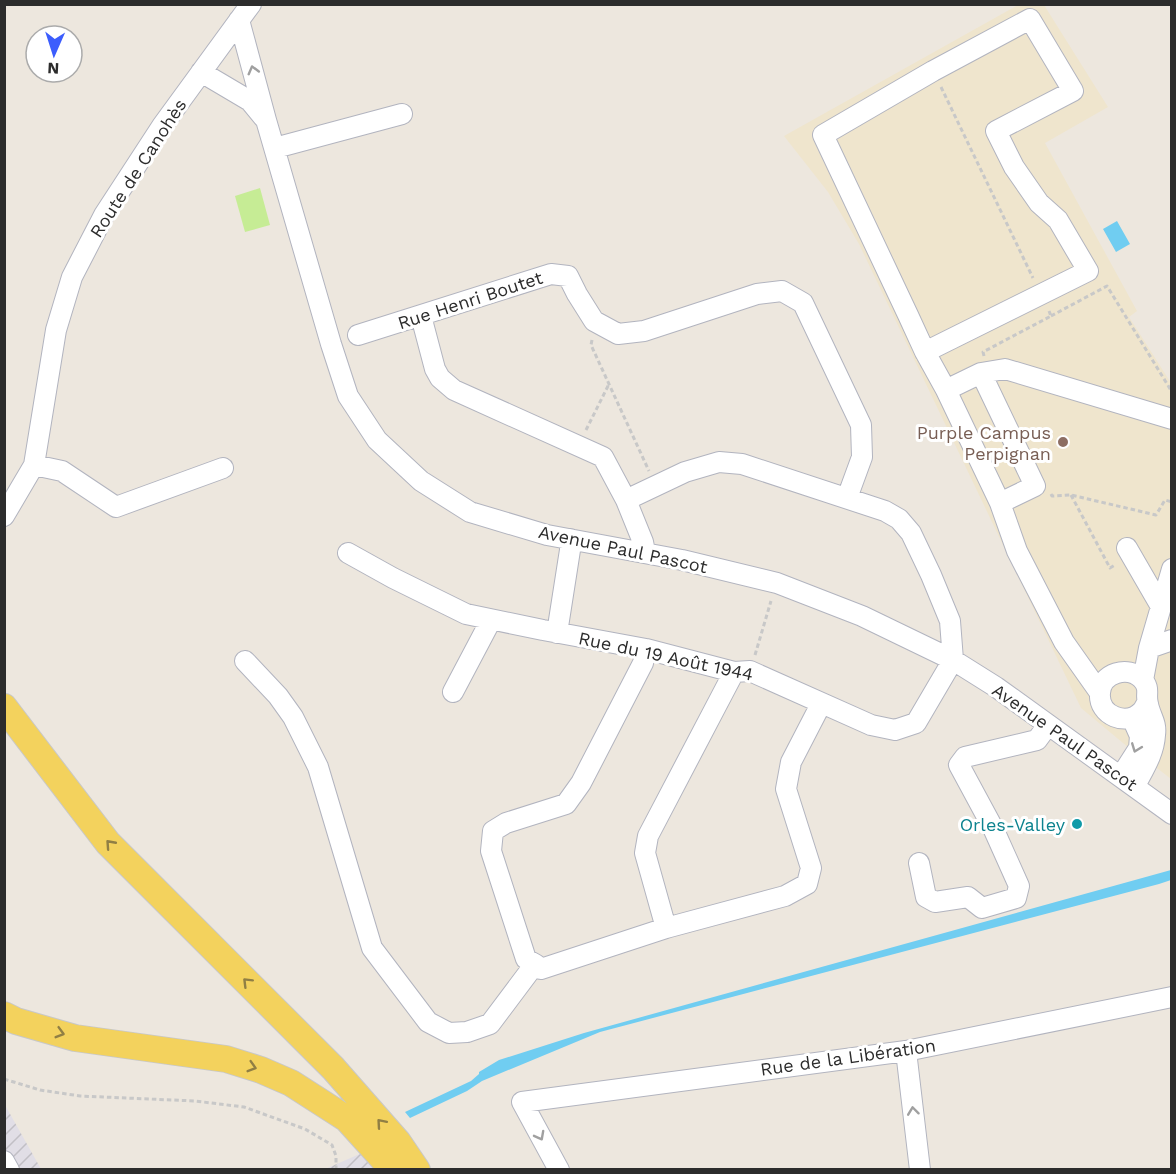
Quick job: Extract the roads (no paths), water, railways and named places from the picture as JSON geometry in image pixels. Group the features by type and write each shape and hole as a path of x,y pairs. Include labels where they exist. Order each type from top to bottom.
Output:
{"main road":[{"path":"4,707 108,843 333,1068 398,1142 417,1170"},
{"path":"4,1015 16,1021 75,1038 226,1059 261,1070 291,1083 347,1119 393,1170"}],"street":[{"name":"Route de Canohès","path":"4,516 34,465 56,330 72,277 104,215 162,126 245,12"},
{"name":"Avenue Paul Pascot","path":"245,12 266,120 348,396 377,440 421,482 470,512 547,535 645,552 777,583 862,616 952,660 996,687 1172,814"},
{"path":"925,352 1088,271 1058,220 1039,203 1014,168 996,131 1073,91 1030,19 933,71 823,135 925,352 946,390 999,503 1017,551 1064,642 1100,693 1102,706 1110,715 1120,719 1132,718 1142,711 1147,703"},
{"name":"Avenue Paul Pascot","path":"201,72 250,101 266,120"},
{"path":"275,148 402,114"},
{"name":"Rue Henri Boutet","path":"358,335 551,274 568,276 594,321 618,334 644,331 757,294 782,291 803,303 861,425 862,457 847,498"},
{"path":"421,316 435,369 440,378 454,390 603,457 626,500 645,552"},
{"path":"946,390 981,373 1005,369 1172,419"},
{"path":"981,373 1035,486 999,503"},
{"path":"626,500 685,472 719,462 742,464 885,511 899,519 911,534 931,575 950,621 952,660"},
{"path":"34,465 62,471 116,507 223,468"},
{"path":"557,633 570,539"},
{"name":"Rue du 19 Août 1944","path":"348,553 466,614 646,649 742,671 870,725 895,730 916,723 952,660"},
{"path":"1129,553 1160,605"},
{"path":"1100,693 1104,681 1129,675 1148,651 1172,568"},
{"path":"453,692 491,620"},
{"path":"1148,651 1172,640"},
{"path":"646,649 642,663 586,773 566,804 506,823 493,831 491,851 526,959 541,969 666,928 785,896 807,884 811,868 786,789 791,762 822,704"},
{"path":"245,661 278,696 293,717 318,767 372,948 428,1022 449,1033 467,1032 490,1024 535,964"},
{"path":"1085,670 1129,675 1148,691 1147,703 1154,720 1156,734 1153,748 1128,781"},
{"path":"666,928 645,853 648,836 742,671"},
{"path":"1128,781 1139,747 1140,736 1132,718"},
{"path":"919,863 926,897 935,902 968,897 982,908 1016,898 1019,886 993,828 959,765 965,757 1037,740 1048,725"},
{"name":"Rue de la Libération","path":"559,1170 522,1101 906,1051 1172,997"},
{"path":"906,1051 920,1170"},
{"path":"4,1161 9,1170"}],"water":[{"path":"1117,221 1130,244 1116,252 1103,229"},
{"path":"1171,870 1171,880 1159,884 600,1032 482,1081 467,1091 410,1118 405,1112 471,1081 479,1072 499,1060 584,1033"}],"place":[{"name":"Purple Campus Perpignan","path":"1063,442"},
{"name":"Orles-Valley","path":"1077,824"}]}
